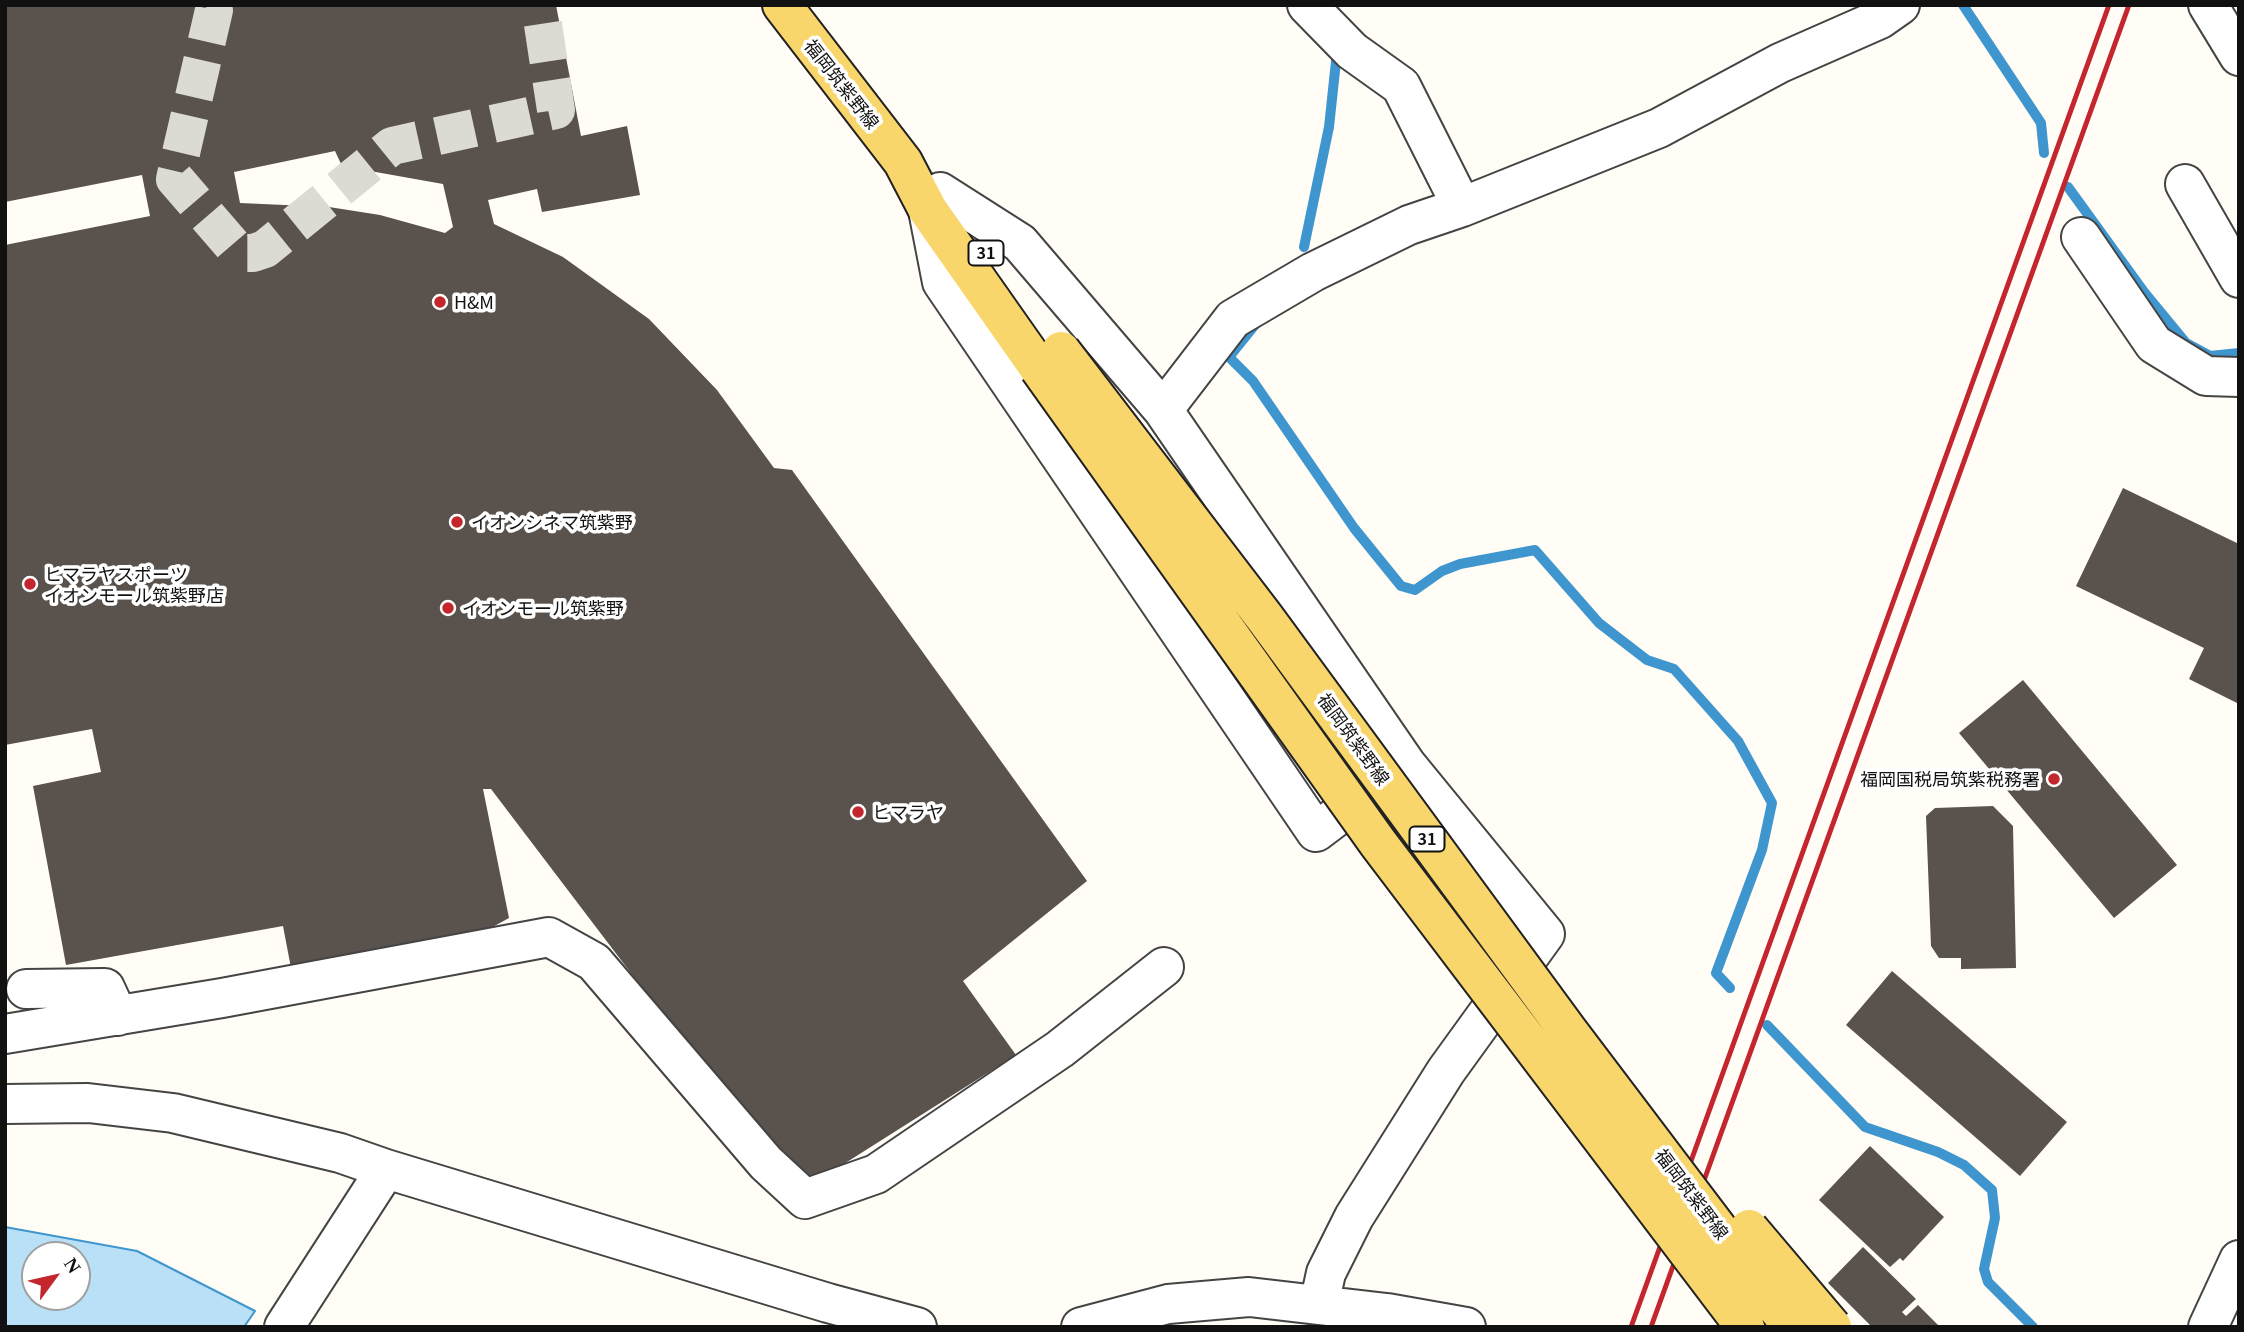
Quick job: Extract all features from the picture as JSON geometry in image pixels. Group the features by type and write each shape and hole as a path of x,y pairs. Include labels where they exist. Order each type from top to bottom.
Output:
{"main road":[{"name":"福岡筑紫野線","path":"782,5 934,201 1050,359 1378,843 1745,1327"},
{"name":"福岡筑紫野線","path":"1050,359 1265,618 1569,1031 1792,1327"},
{"path":"1569,1031 1715,1190 1832,1327"},
{"path":"1634,1181 1718,1327"}],"street":[{"path":"1307,5 1352,51 1401,86 1462,207"},
{"path":"1163,410 1233,319 1313,272 1409,225 1462,207 1659,128 1780,63 1880,19 1900,5"},
{"path":"2208,5 2239,56"},
{"path":"2185,184 2239,278"},
{"path":"934,201 1020,243 1163,410 1406,764 1545,934 1446,1071 1354,1217 1309,1312"},
{"path":"934,201 942,282 1316,832 1406,764"},
{"path":"2081,237 2154,344 2206,376 2239,377"},
{"path":"5,1034 118,1016 549,937 594,962 766,1163 806,1199 876,1174 1060,1049 1164,967"},
{"path":"26,989 105,988 118,1016"},
{"path":"5,1104 88,1103 173,1113 340,1153 836,1315 917,1327"},
{"path":"287,1322 386,1169"},
{"path":"2208,1327 2239,1260"},
{"path":"1081,1327 1168,1304 1249,1297 1309,1312 1466,1327"}],"water":[{"path":"5,1227 82,1241 21,1241 21,1311 91,1311 91,1243 137,1251 255,1311 244,1327 5,1327"}],"building":[{"name":"イオンモール筑紫野","path":"5,5 556,5 581,136 627,126 640,195 542,212 537,189 488,200 494,224 563,257 649,319 717,390 774,468 792,470 1087,881 963,981 1016,1055 798,1193 491,789 483,789 509,918 478,935 291,968 283,926 66,965 33,786 101,772 92,729 5,745 5,245 150,216 142,175 5,202","holes":["335,151 342,166 443,184 453,227 445,233 380,215 329,207 240,203 234,172"]},
{"path":"2123,488 2239,544 2239,704 2189,679 2204,648 2076,586"},
{"path":"2023,680 2177,865 2114,918 1959,733"},
{"path":"1993,806 2013,826 2016,968 1961,969 1961,958 1939,958 1931,946 1926,816 1935,808"},
{"path":"1892,971 2067,1122 2020,1176 1846,1025"},
{"path":"1870,1146 1944,1217 1903,1261 1900,1258 1890,1267 1819,1200"},
{"path":"1863,1247 1916,1299 1902,1312 1906,1316 1918,1305 1940,1327 1872,1327 1828,1283"}],"waterway":[{"path":"1963,5 2041,123 2044,153"},
{"path":"1304,247 1329,127 1337,52"},
{"path":"2068,187 2144,292 2186,343 2210,356 2239,353"},
{"path":"1258,321 1229,357 1253,381 1354,528 1401,586 1415,590 1442,571 1460,564 1535,550 1599,623 1647,660 1674,669 1738,741 1772,803 1762,850 1716,973 1730,988"},
{"path":"1767,1025 1865,1127 1938,1152 1964,1165 1992,1190 1995,1218 1984,1269 1988,1282 2033,1327"}],"tunnel":[{"path":"212,5 214,10 175,179 239,253 253,253 265,249 392,146 556,110 540,5"}],"railway":[{"path":"1631,1327 2109,5"},
{"path":"1651,1327 2129,5"}],"place":[{"name":"H&M","path":"440,302"},
{"name":"イオンシネマ筑紫野","path":"457,522"},
{"name":"ヒマラヤスポーツ イオンモール筑紫野店","path":"30,584"},
{"name":"イオンモール筑紫野","path":"448,608"},
{"name":"福岡国税局筑紫税務署","path":"2054,779"},
{"name":"ヒマラヤ","path":"858,812"}]}
